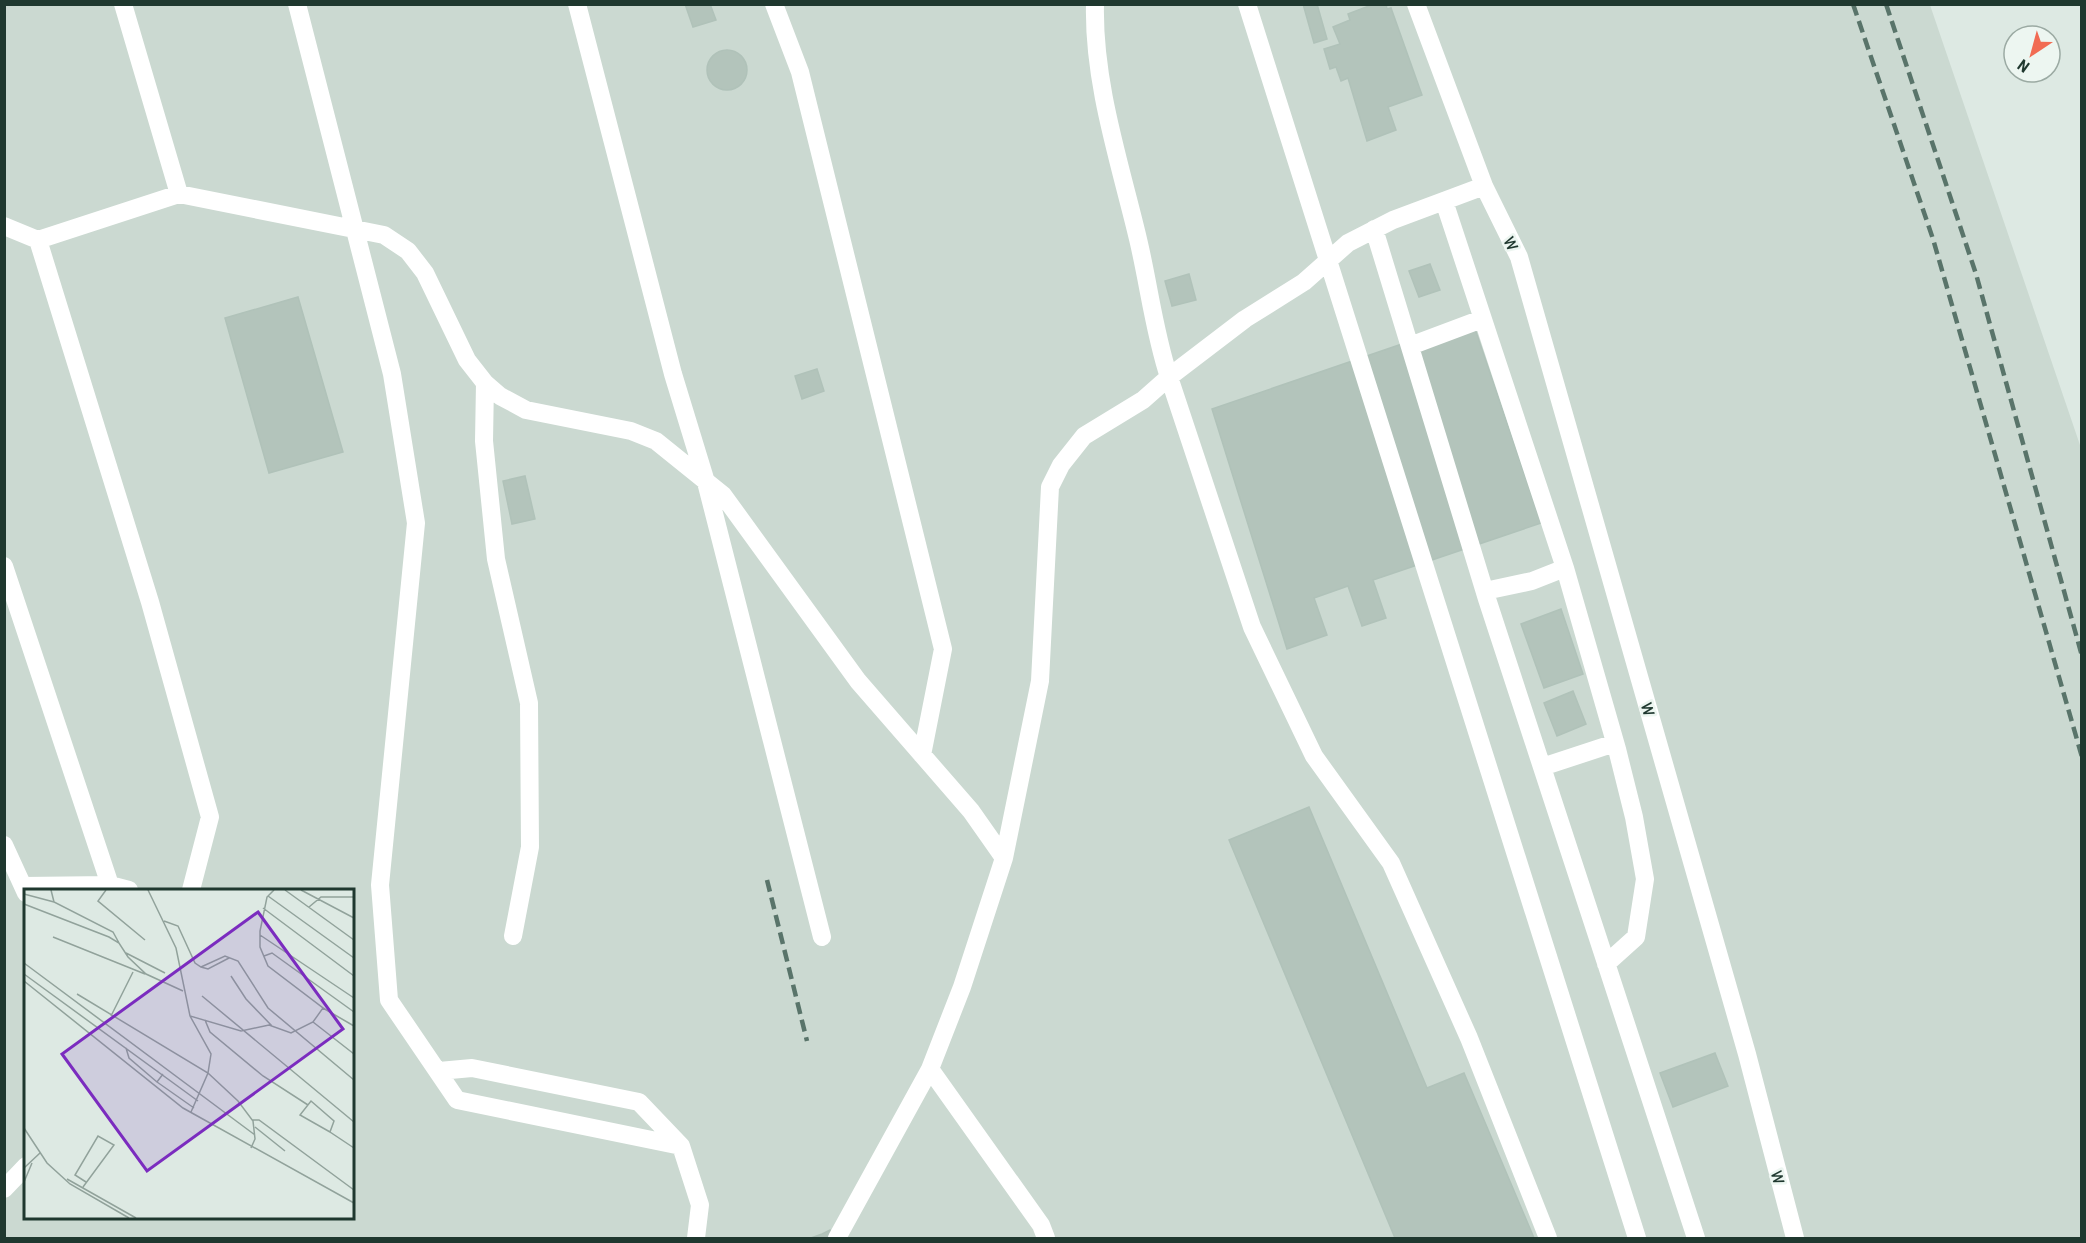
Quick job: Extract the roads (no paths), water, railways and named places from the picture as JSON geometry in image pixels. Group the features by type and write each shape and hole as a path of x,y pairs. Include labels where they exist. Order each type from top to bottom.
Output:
{"lane":[{"path":"123,4 179,194"},
{"path":"297,4 392,374 416,523 381,885 389,1000 440,1071 457,1100 681,1146"},
{"path":"577,4 673,374 706,482 822,937"},
{"path":"774,4 800,72 943,649 922,755"},
{"path":"1095,4 1094,28 1102,86 1144,265 1156,338 1252,627 1314,756 1391,863 1469,1038 1548,1239"},
{"path":"1248,4 1637,1239"},
{"name":"w","path":"1416,4 1484,186 1519,257 1744,1043 1795,1239"},
{"path":"837,1239 930,1069 962,987 1004,858 1040,681 1050,487 1061,465 1084,436 1143,400 1169,377 1245,319 1304,282 1348,243 1374,229 1484,186"},
{"path":"4,226 38,240 179,194 384,234 408,251 425,273 467,360 485,383 500,396 526,410 630,431 656,441 723,495 858,681 971,811 1004,858"},
{"path":"1444,201 1565,568 1634,817 1645,879 1636,938 1606,964"},
{"path":"1374,229 1485,591 1696,1239"},
{"path":"38,240 150,602 210,817 192,889"},
{"path":"1410,346 1482,319"},
{"path":"485,383 484,441 496,559 529,703 530,848 513,936"},
{"path":"4,566 110,885"},
{"path":"1485,591 1532,581 1565,568"},
{"path":"1542,767 1615,742"},
{"path":"4,845 24,889 110,885 123,889"},
{"path":"440,1071 472,1068 639,1101 681,1146 700,1205 696,1239"},
{"path":"930,1069 1041,1225 1046,1239"},
{"path":"4,1189 24,1168"}],"railway":[{"path":"1853,4 1933,239 2082,757"},
{"path":"1886,4 1976,274 2082,656"},
{"path":"767,880 807,1041"}]}
